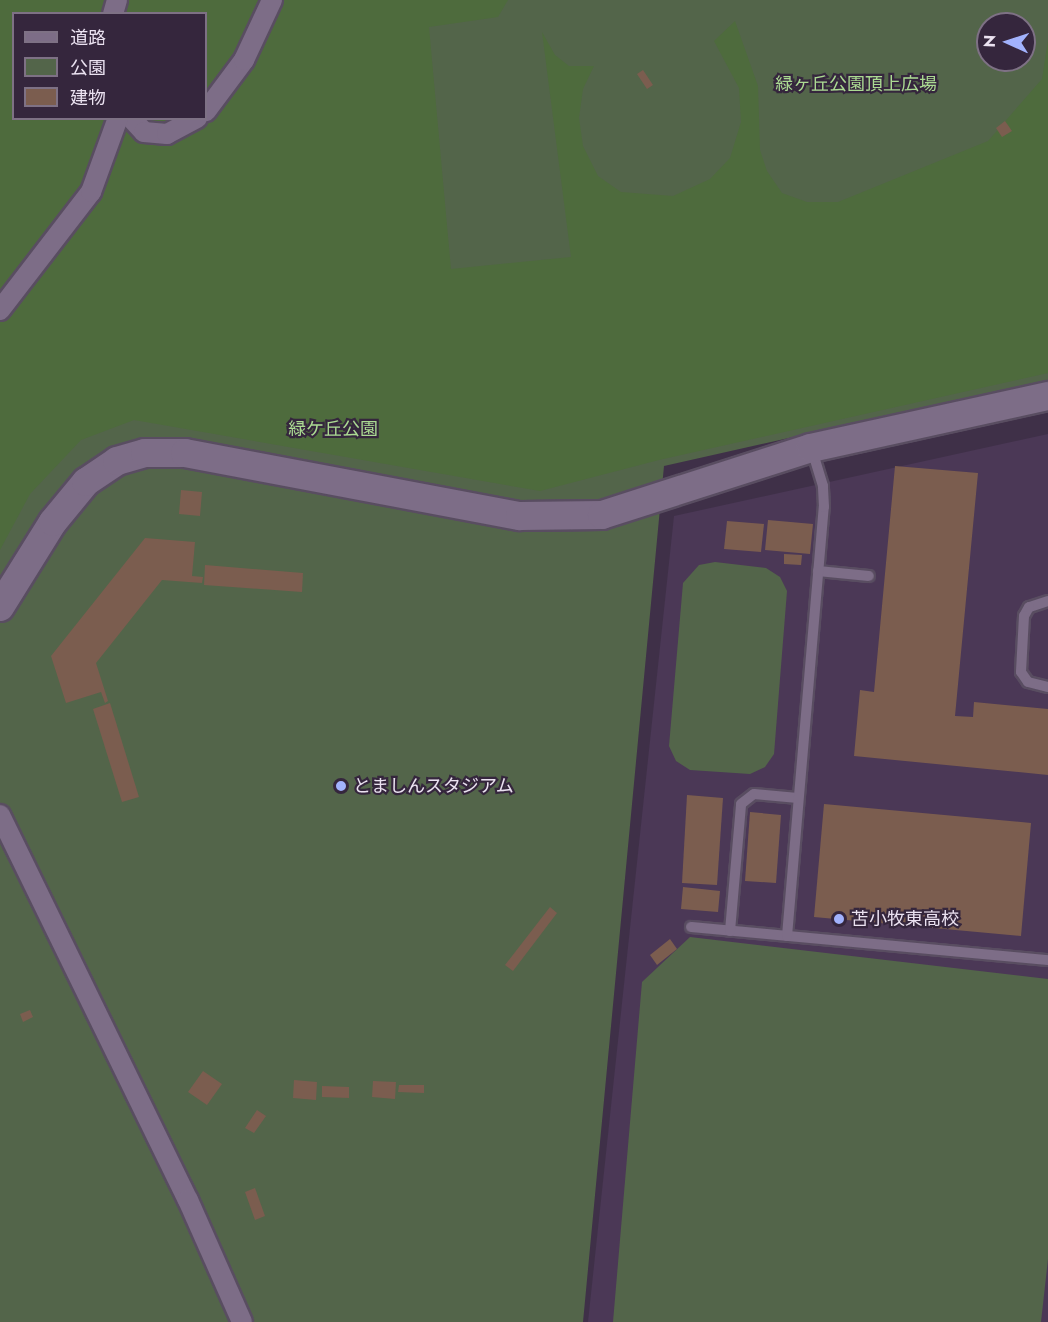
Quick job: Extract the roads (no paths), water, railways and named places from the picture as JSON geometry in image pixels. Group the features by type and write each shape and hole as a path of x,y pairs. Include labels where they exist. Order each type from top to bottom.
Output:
{"street":[{"path":"207,110 244,60 272,0"},
{"path":"0,310 91,192 117,120"},
{"path":"133,120 144,132 166,134 193,120"},
{"path":"0,607 53,522 86,482 117,461 145,453 185,453 520,516 602,515 642,505 811,448 1048,396"},
{"path":"0,815 188,1200 242,1322"}],"lane":[{"path":"787,936 823,486 811,448"},
{"path":"818,571 870,576"},
{"path":"1048,601 1029,607 1024,616 1021,672 1028,682 1048,687"},
{"path":"730,931 741,804 744,798 754,794 798,798"},
{"path":"691,927 1048,960"}],"place":[{"name":"とましんスタジアム","path":"341,786"},
{"name":"苫小牧東高校","path":"839,919"}],"park label":[{"name":"緑ヶ丘公園頂上広場","path":"856,84"},
{"name":"緑ケ丘公園","path":"333,429"}]}
